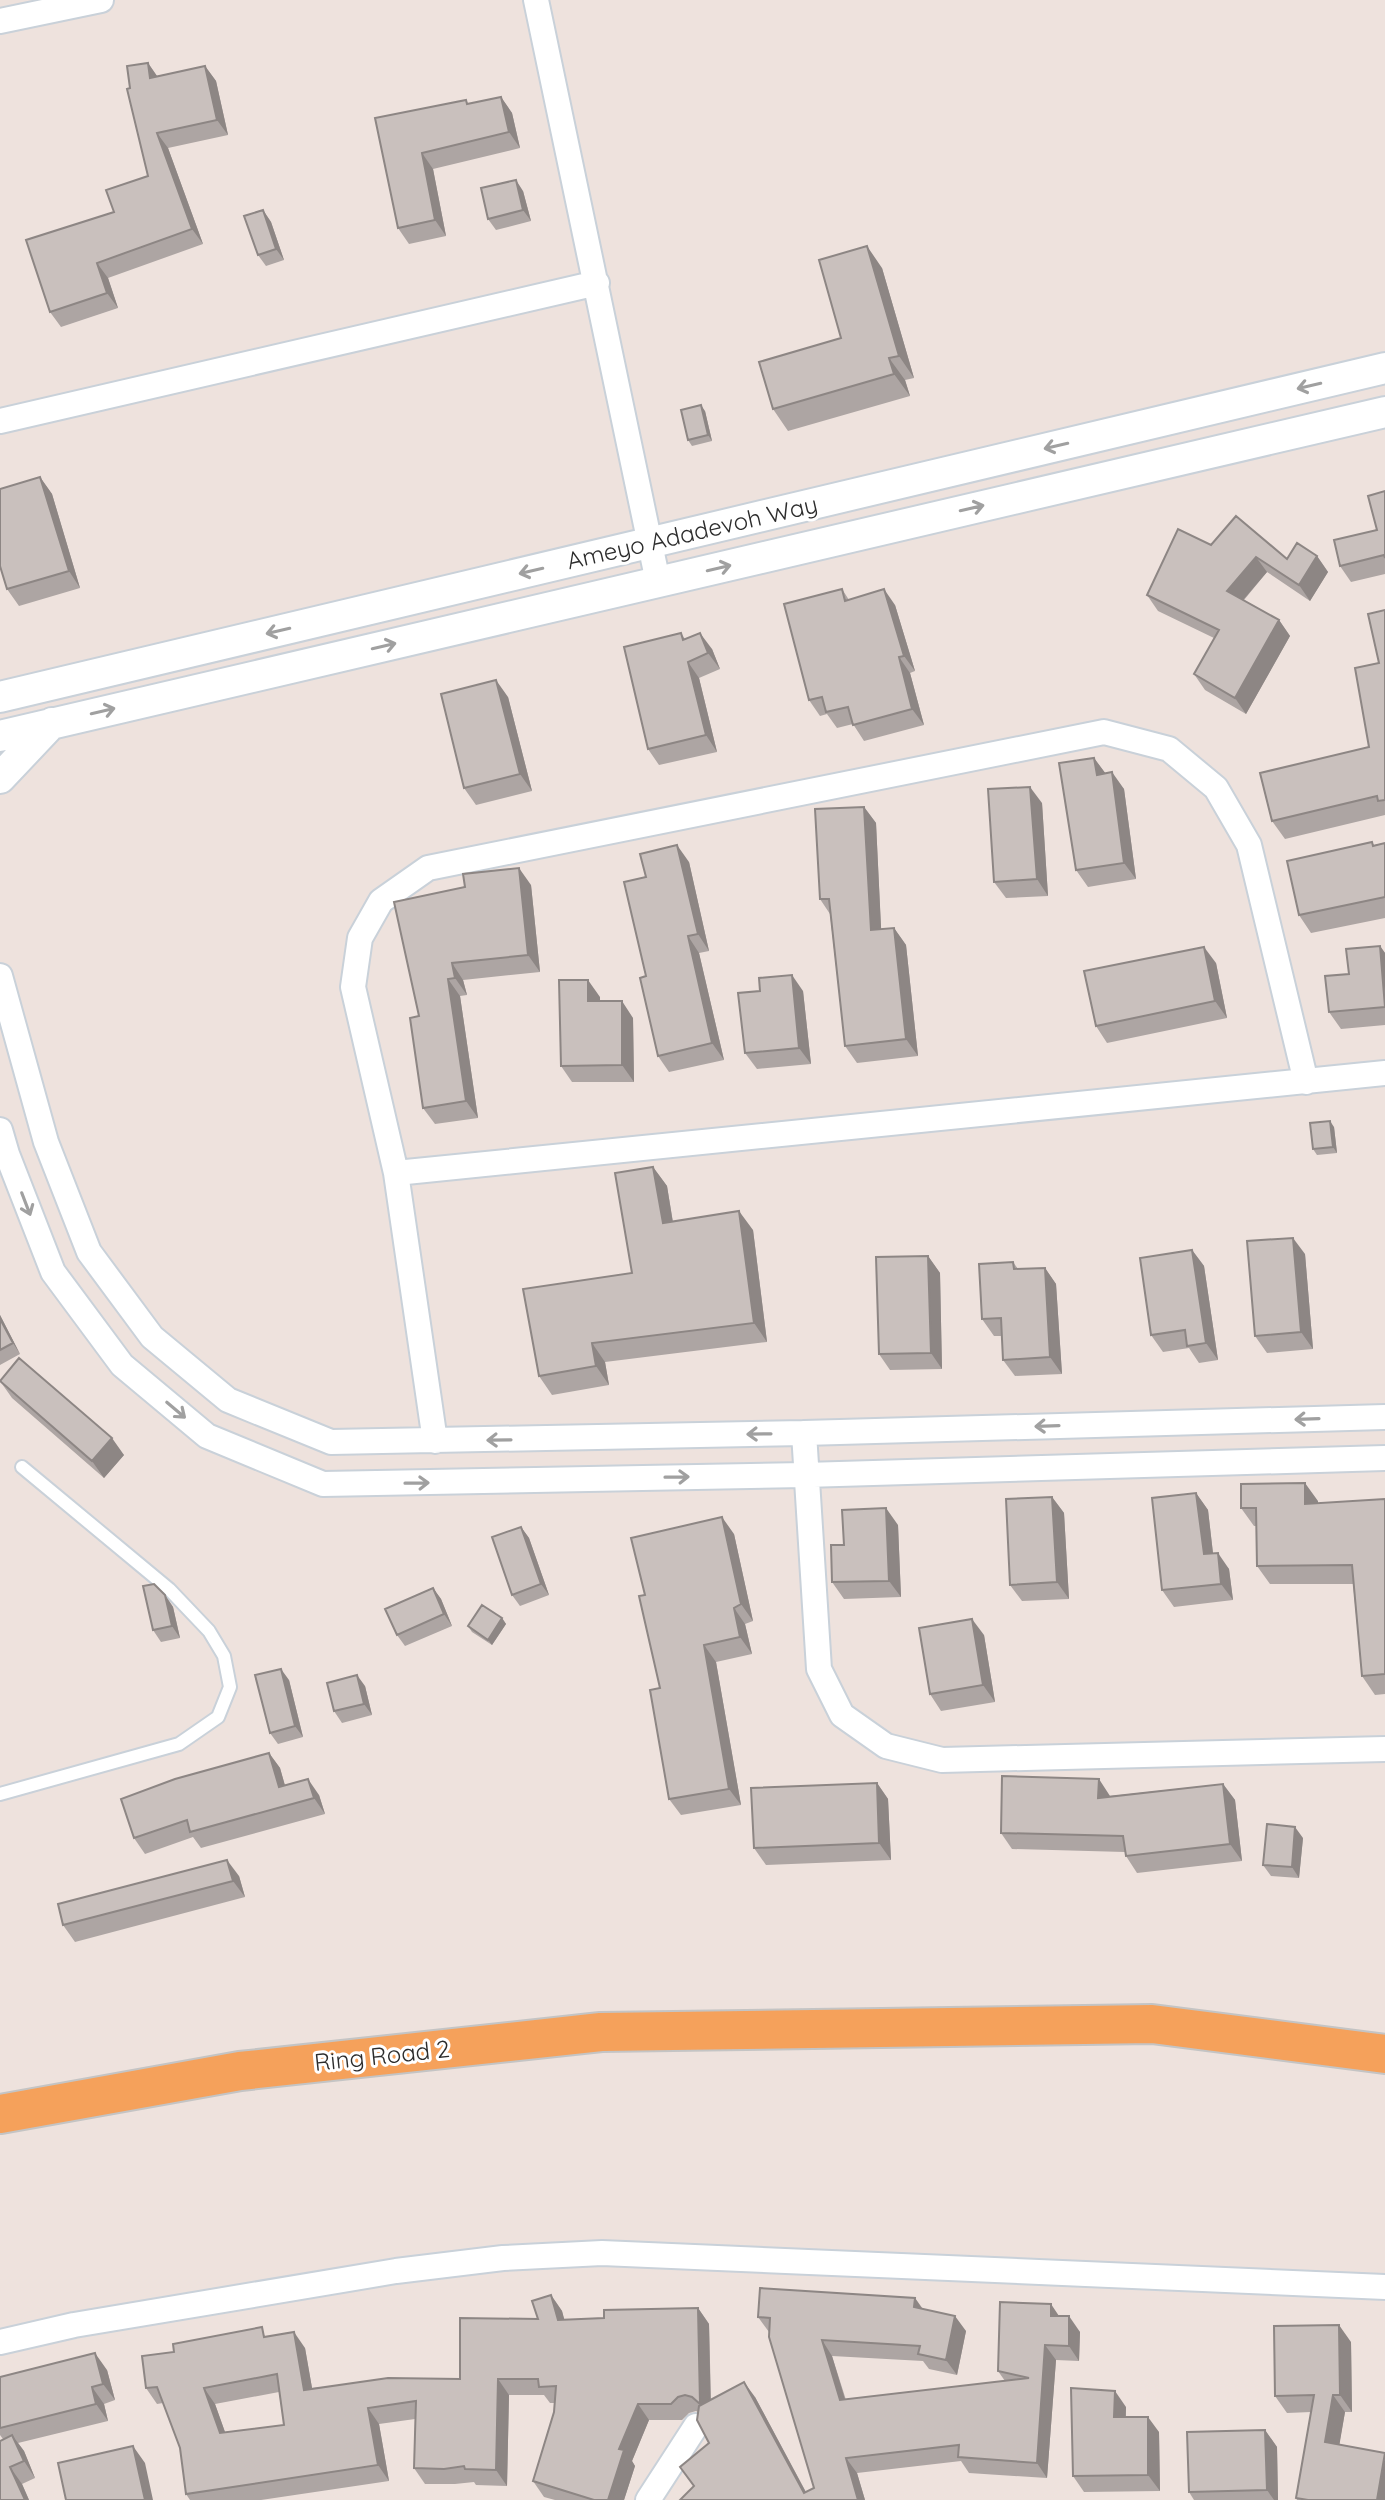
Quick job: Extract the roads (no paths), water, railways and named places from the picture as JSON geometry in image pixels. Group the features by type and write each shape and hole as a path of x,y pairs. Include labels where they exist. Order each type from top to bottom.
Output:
{"main road":[{"name":"Ring Road 2","path":"0,2114 240,2071 601,2032 1152,2024 1385,2054"}],"street":[{"path":"0,21 101,0"},
{"path":"536,0 658,582"},
{"path":"0,421 597,283"},
{"name":"Ameyo Adadevoh Way","path":"0,697 1385,368"},
{"name":"Ameyo Adadevoh Way","path":"0,736 1385,412"},
{"path":"0,778 52,723"},
{"path":"435,1441 396,1173 353,987 360,938 381,901 428,868 1104,732 1169,749 1216,788 1249,845 1306,1082"},
{"path":"0,976 46,1142 89,1252 152,1337 228,1400 331,1442 1385,1417"},
{"path":"396,1173 1385,1073"},
{"path":"0,1130 53,1272 122,1365 207,1436 323,1484 805,1475 1385,1458"},
{"path":"804,1433 819,1669 842,1715 886,1746 942,1760 1385,1749"},
{"path":"0,2342 74,2325 396,2271 503,2258 602,2253 1385,2287"},
{"path":"648,2500 696,2426"}],"lane":[{"path":"0,1794 179,1744 218,1717 230,1687 224,1656 199,1620 169,1589 22,1467"}]}
